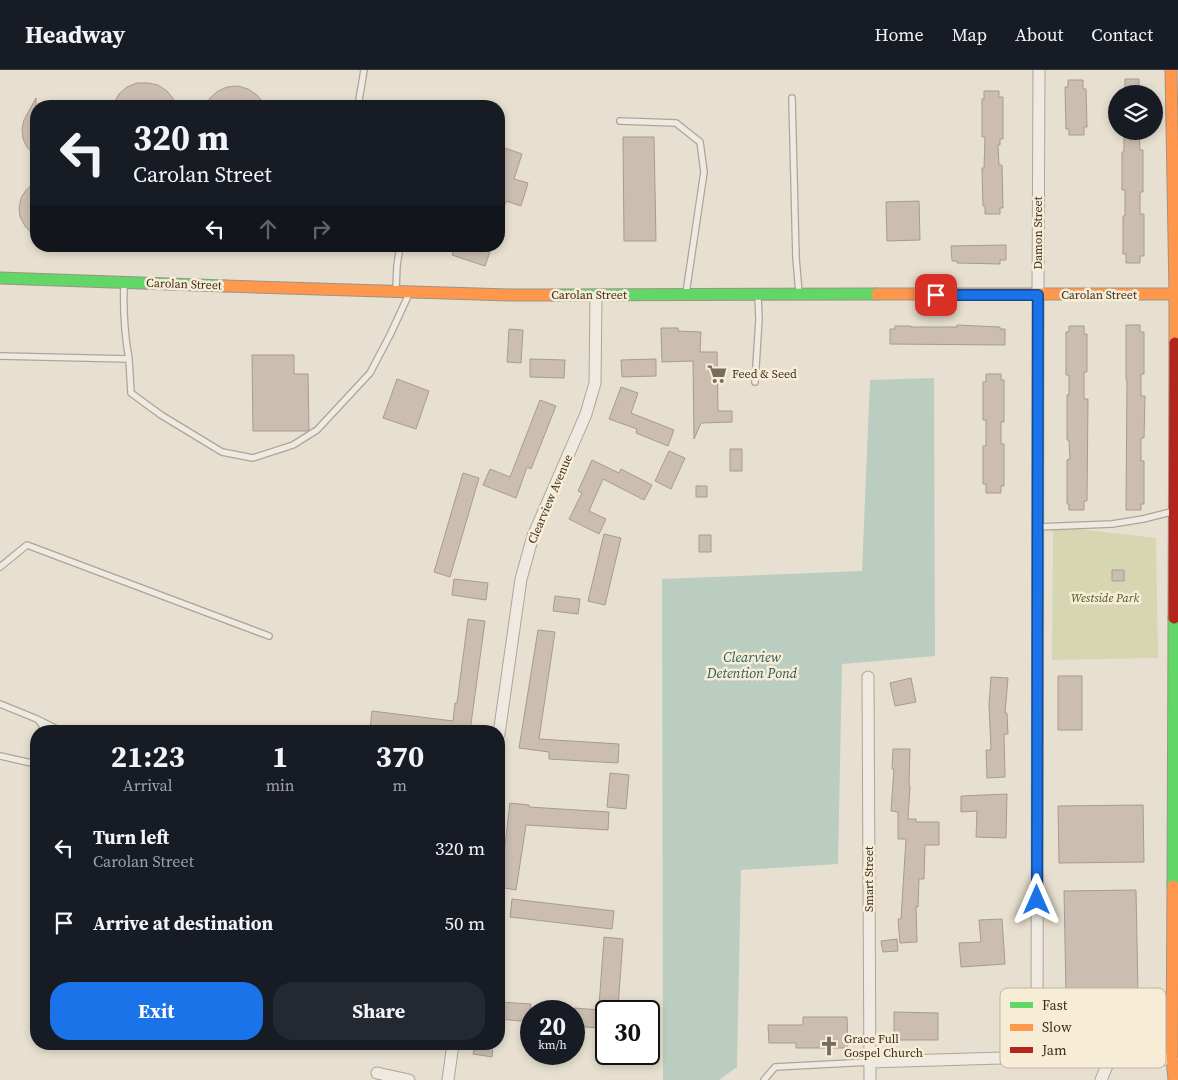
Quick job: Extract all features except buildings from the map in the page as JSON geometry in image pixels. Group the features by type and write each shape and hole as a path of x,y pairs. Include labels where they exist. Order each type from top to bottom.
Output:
{"street":[{"name":"Damon Street","path":"1037,988 1039,70"},
{"path":"1171,70 1176,294 1174,511 1176,540 1176,899 1174,1080"},
{"name":"Carolan Street","path":"0,278 509,295 1176,294"},
{"name":"Clearview Avenue","path":"500,725 521,579 533,536 586,414 595,383 596,296"},
{"name":"Smart Street","path":"868,677 870,1080"},
{"path":"448,1080 452,1050"},
{"path":"870,1062 1000,1058"},
{"path":"1101,1080 1106,1068"},
{"path":"377,1073 409,1080"}],"lane":[{"path":"359,100 364,70"},
{"path":"792,98 796,258 800,295"},
{"path":"620,121 676,123 700,142 704,172 686,295"},
{"path":"396,291 399,252"},
{"path":"124,282 123,313 131,393 161,415 222,452 253,458 293,445 317,430 370,373 410,292"},
{"path":"755,382 759,318 758,295"},
{"path":"0,356 129,359"},
{"path":"1037,527 1112,524 1143,520 1174,511"},
{"path":"0,567 26,546 269,636"},
{"path":"0,704 49,725"},
{"path":"37,719 42,725"},
{"path":"0,756 30,763"},
{"path":"764,1080 775,1068 870,1062"}],"green space":[{"name":"Westside Park","path":"1053,526 1156,538 1158,658 1052,660"}],"water":[{"name":"Clearview Detention Pond","path":"934,378 935,656 842,664 838,864 741,870 737,1067 719,1080 663,1080 662,579 862,571 870,380"}],"traffic: fast":[{"path":"0,278 225,286"},
{"path":"552,295 877,294"},
{"path":"1173,886 1174,618"}],"traffic: slow":[{"path":"1171,70 1175,343"},
{"path":"225,286 552,295"},
{"path":"877,294 1178,294"},
{"path":"1173,886 1172,1059 1174,1080"}],"traffic: jam":[{"path":"1174,618 1175,343"}],"place":[{"name":"Feed & Seed","path":"717,374"},
{"name":"Grace Full Gospel Church","path":"829,1046"}],"route":[{"path":"936,295 1038,295 1037,900"}]}
